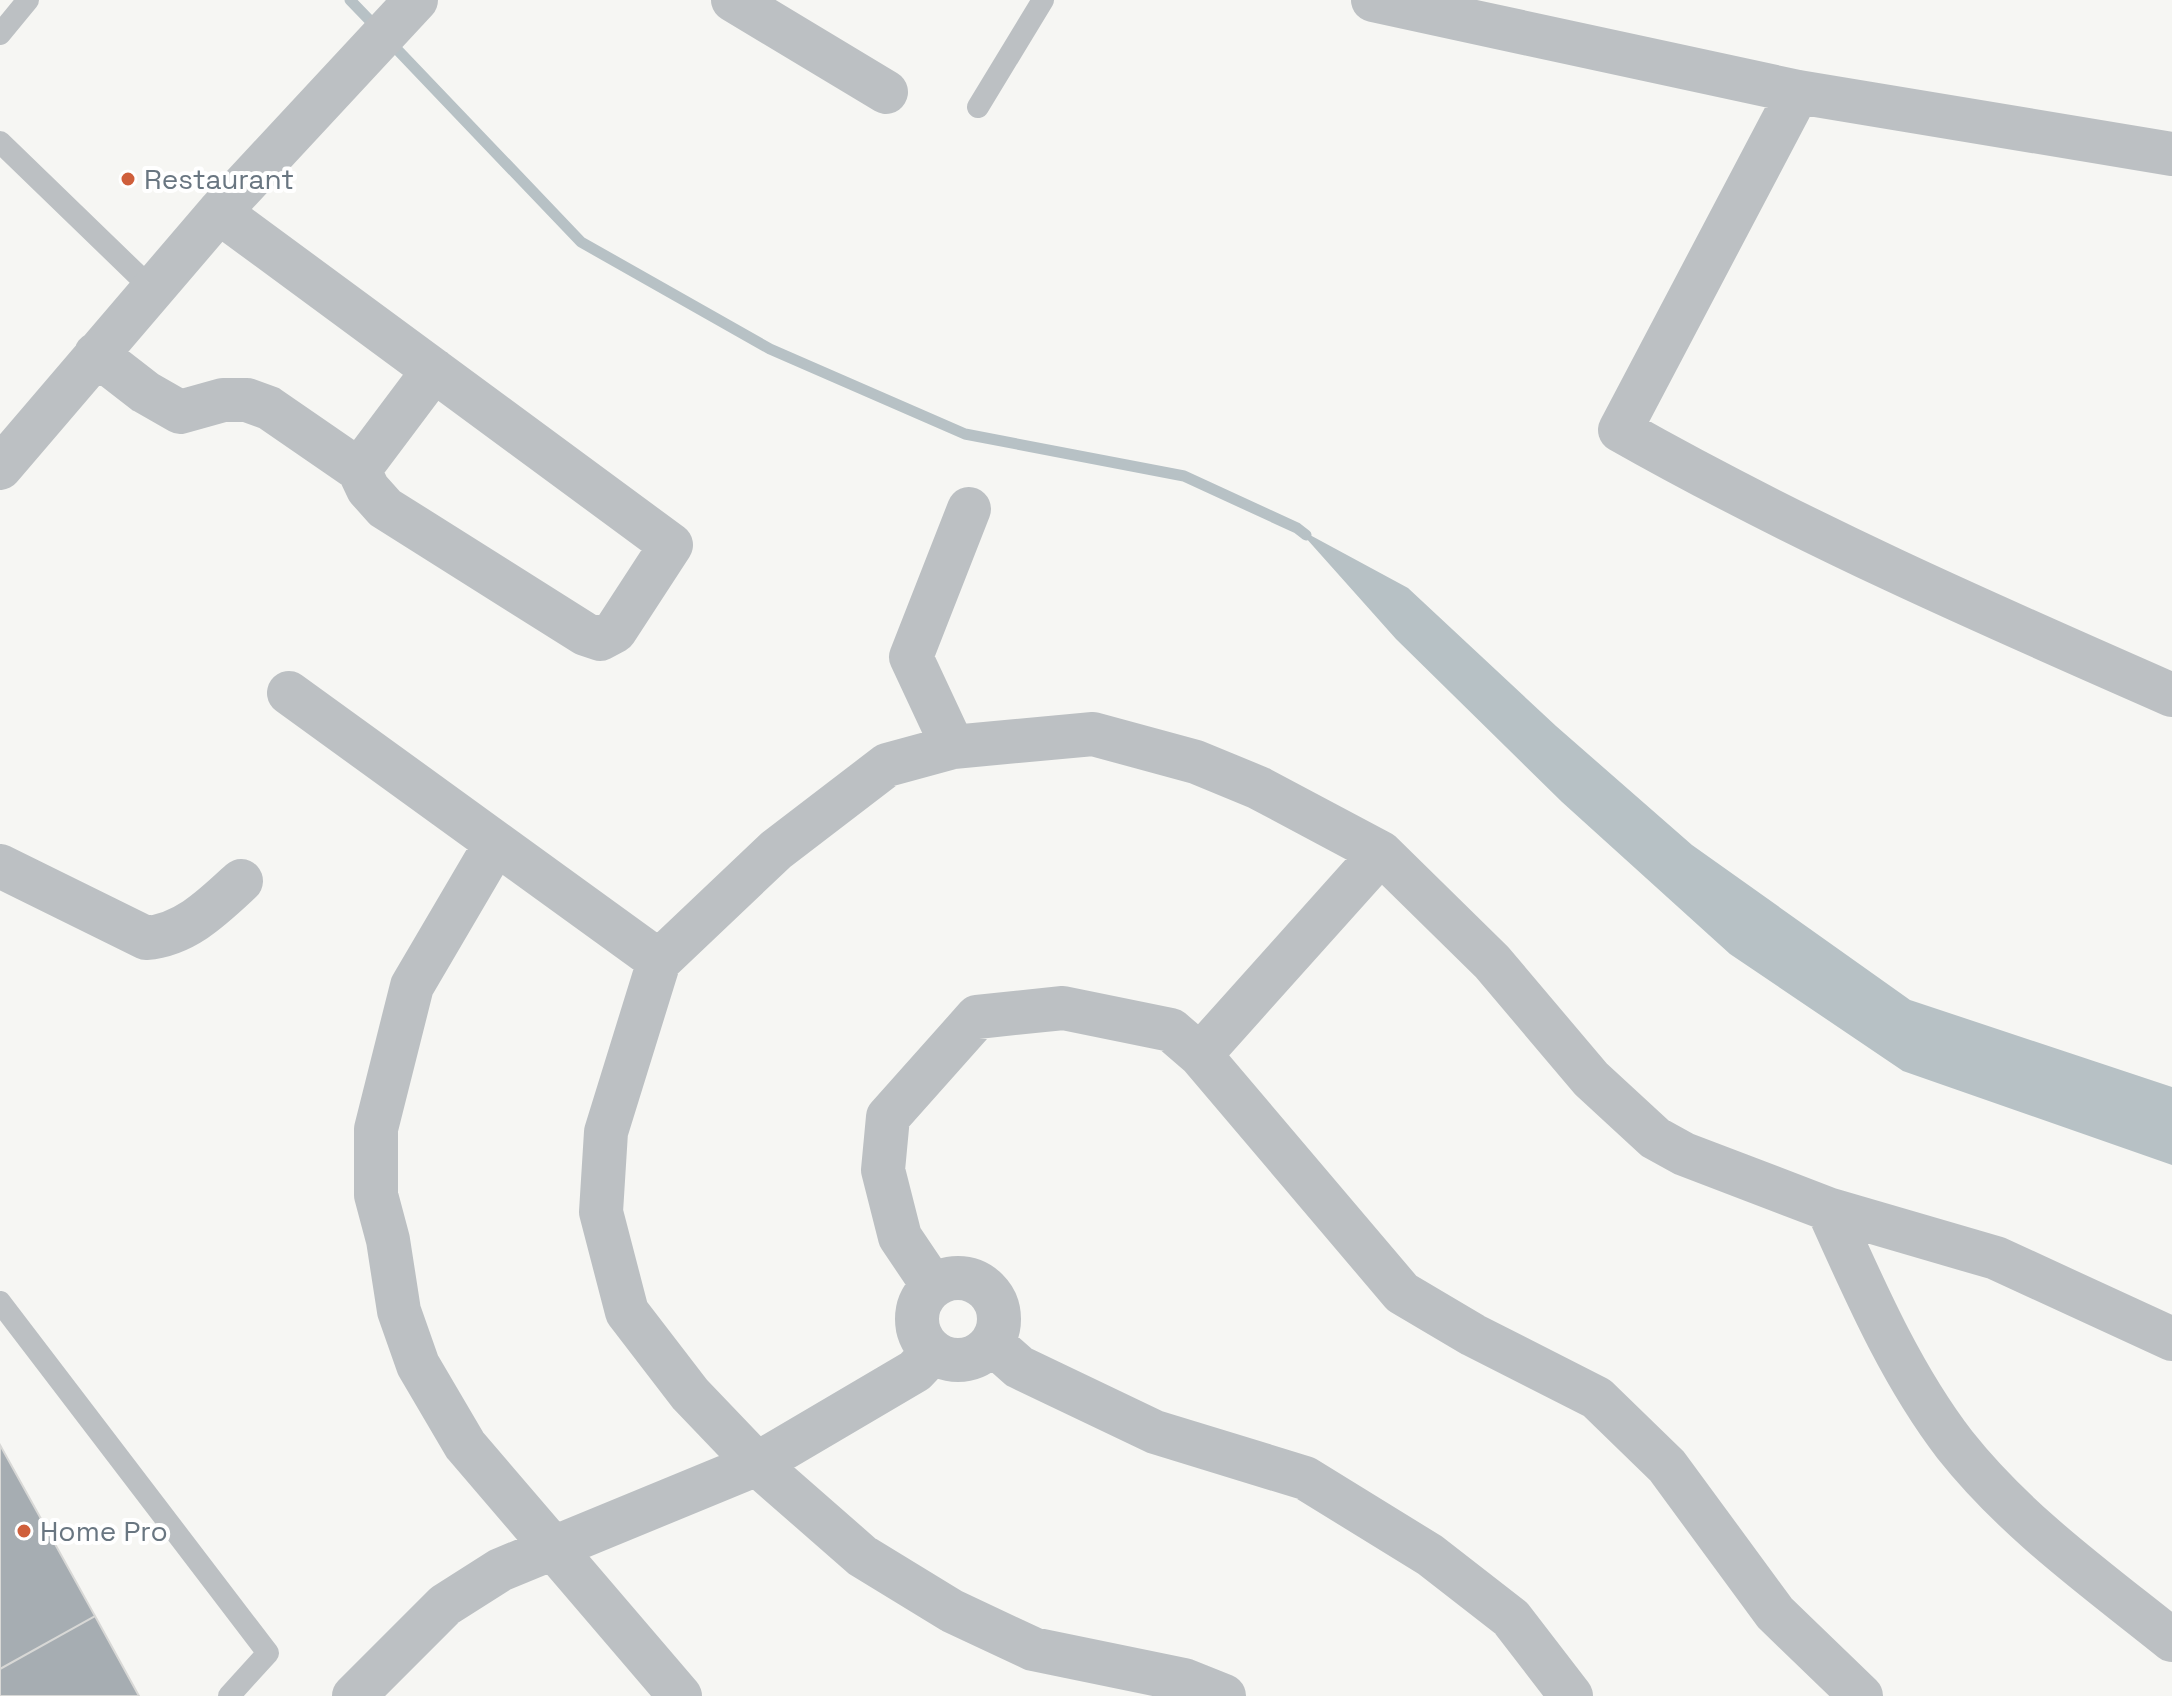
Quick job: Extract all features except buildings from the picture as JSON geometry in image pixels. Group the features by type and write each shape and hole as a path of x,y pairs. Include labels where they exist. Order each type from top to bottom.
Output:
{"street":[{"path":"0,468 219,212 416,0"},
{"path":"733,0 886,92"},
{"path":"1373,0 1798,92 2172,154"},
{"path":"1798,92 1620,430 1711,482 1939,592 2172,695"},
{"path":"96,354 145,392 180,412 223,400 247,400 269,408 359,470 368,489 385,508 585,634 600,639 615,631 671,545 219,212"},
{"path":"359,470 434,370"},
{"path":"953,747 911,657 969,509"},
{"path":"289,693 659,961"},
{"path":"1224,1696 1184,1680 1033,1649 952,1611 862,1556 757,1464 690,1394 627,1312 601,1212 606,1132 659,961 776,850 887,765 953,747 1093,734 1196,762 1259,788 1381,853 1492,962 1591,1079 1655,1138 1684,1154 1828,1209 1996,1258 2172,1339"},
{"path":"496,843 412,986 376,1129 376,1195 388,1240 399,1311 418,1365 465,1445 680,1696"},
{"path":"1200,1055 1381,853"},
{"path":"0,866 146,938 168,936 204,914 241,881"},
{"path":"933,1286 900,1237 883,1170 888,1117 977,1017 1063,1008 1171,1030 1200,1055 1402,1293 1473,1335 1597,1398 1667,1466 1775,1613 1861,1696"},
{"path":"1828,1209 1899,1355 1954,1443 2039,1535 2172,1640"},
{"path":"946,1279 968,1279 987,1290 997,1304 1000,1324 992,1343 976,1357 953,1361 933,1352 922,1339 917,1317 923,1298 933,1286 946,1279"},
{"path":"992,1343 1019,1367 1155,1432 1305,1478 1430,1555 1511,1618 1571,1696"},
{"path":"354,1696 445,1605 500,1570 757,1464 915,1371 933,1352"}],"lane":[{"path":"0,34 28,0"},
{"path":"978,107 1043,0"},
{"path":"0,142 152,289"},
{"path":"0,1302 268,1653 229,1696"}],"shaded area":[{"path":"1297,528 1408,588 1556,726 1692,845 1910,1000 2172,1087 2172,1165 1903,1071 1730,954 1562,802 1396,639"}],"waterway":[{"path":"350,0 377,28"},
{"path":"389,41 581,242 770,349 965,434 1184,476 1306,535"}],"place":[{"name":"Restaurant","path":"128,179"},
{"name":"Home Pro","path":"24,1531"}]}
